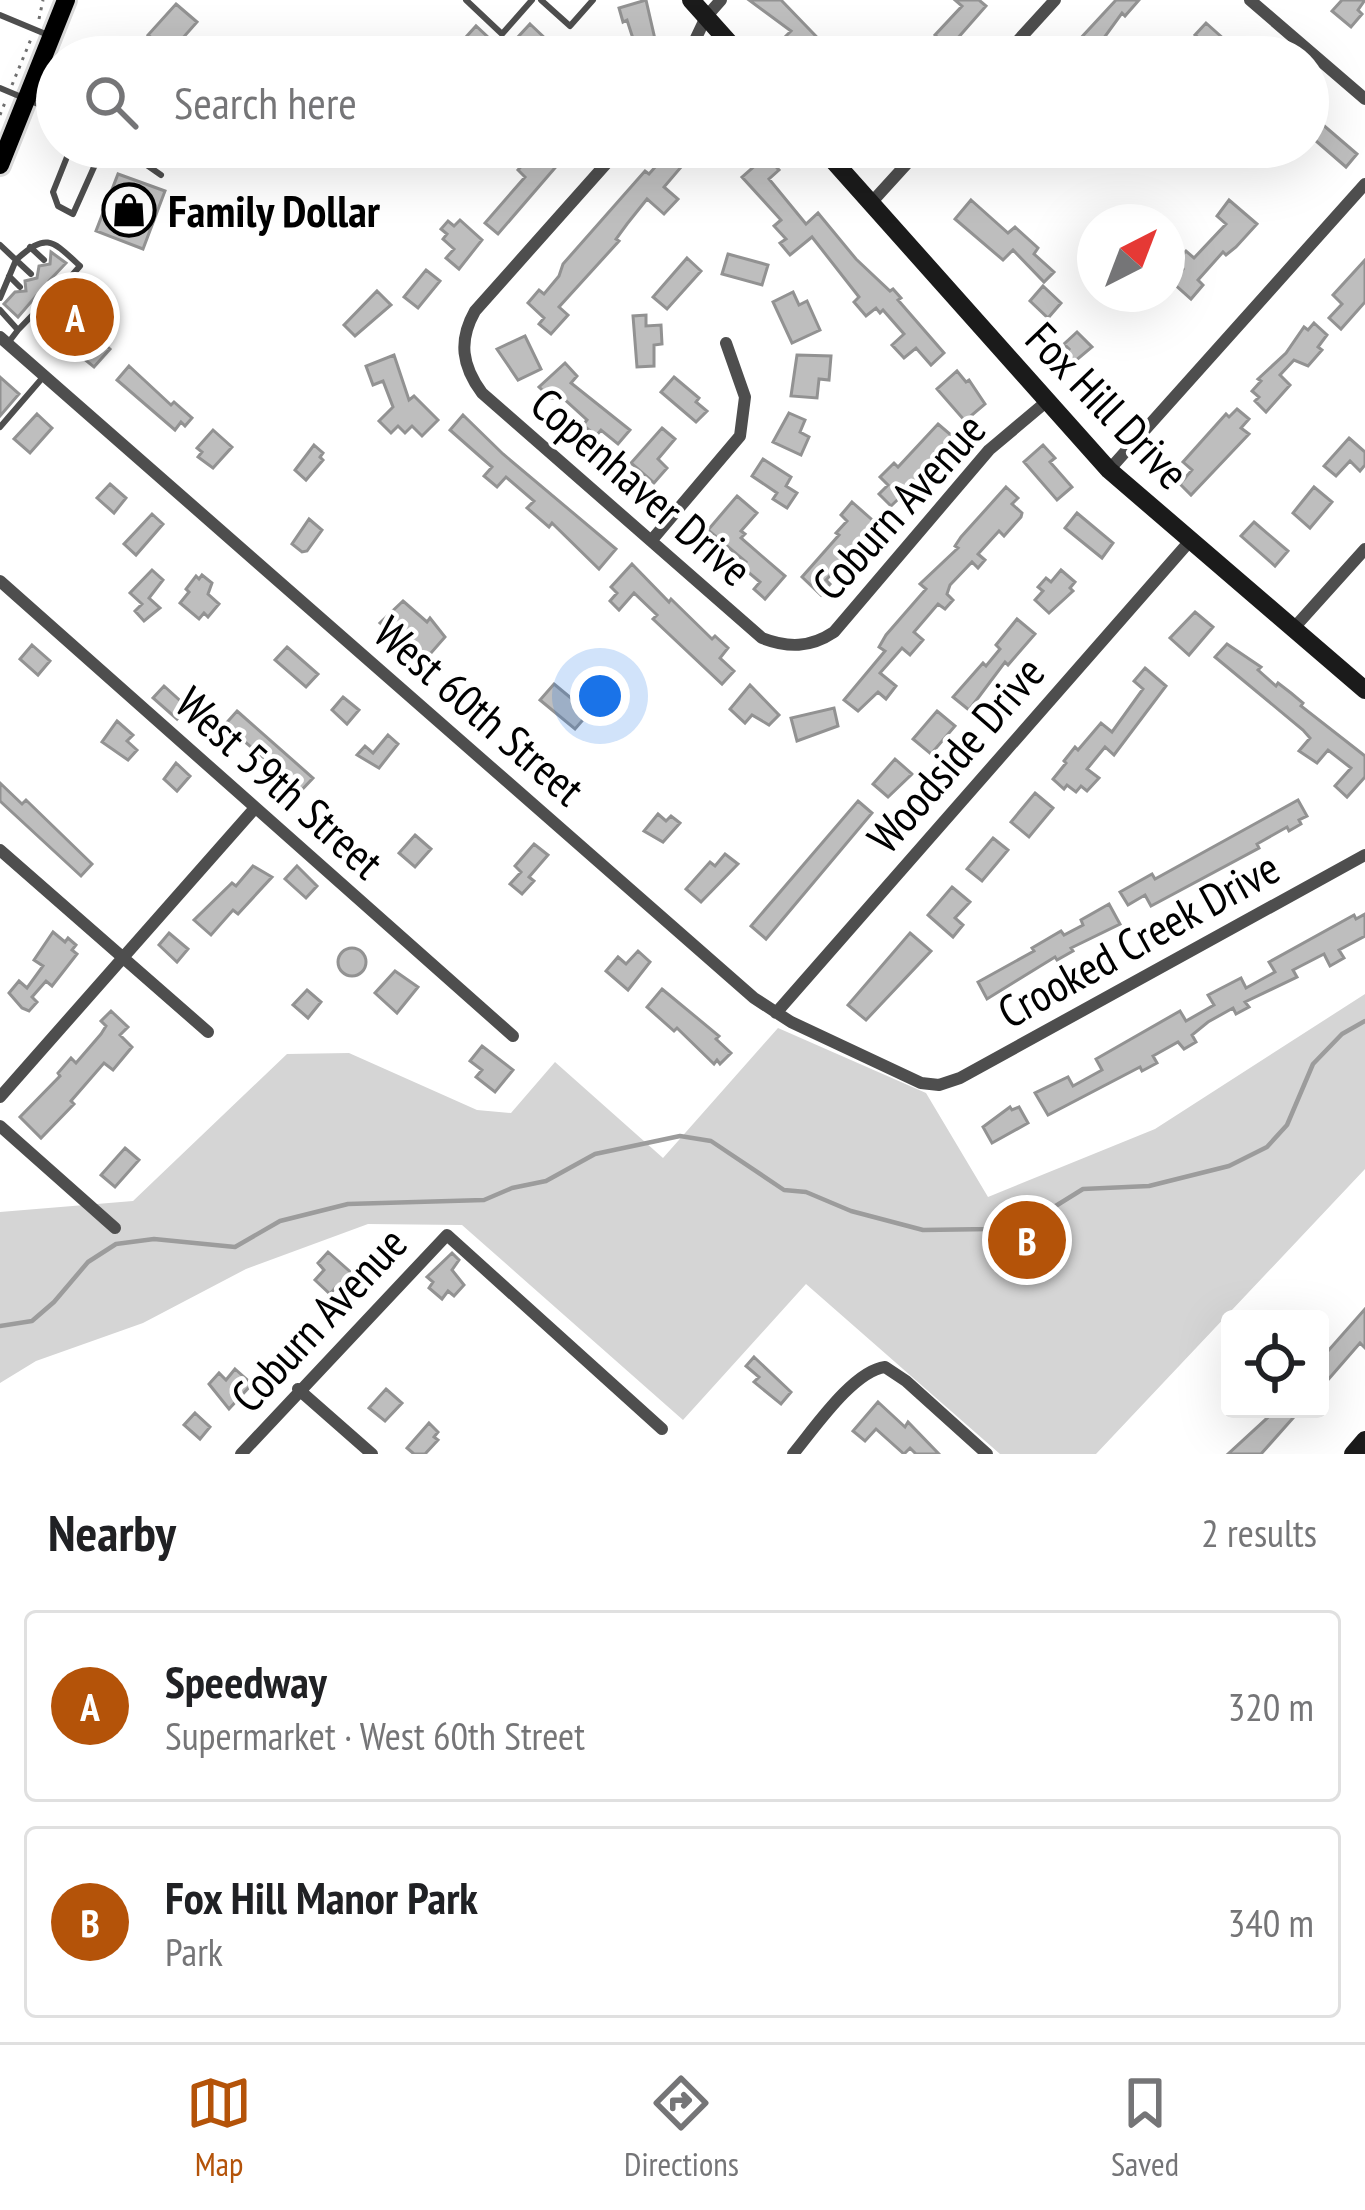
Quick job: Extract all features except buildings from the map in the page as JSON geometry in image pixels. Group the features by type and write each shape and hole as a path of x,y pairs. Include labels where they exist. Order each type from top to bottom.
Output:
{"main road":[{"path":"42,36 66,0"},
{"path":"0,165 17,96 36,50"}],"street":[{"path":"691,0 724,36"},
{"path":"696,36 721,0"},
{"path":"1022,36 1055,0"},
{"path":"1250,0 1292,36"},
{"path":"1329,68 1365,99"},
{"name":"Copenhaver Drive","path":"602,168 475,311 463,353 472,380 762,638 797,646"},
{"name":"Fox Hill Drive","path":"840,168 1109,470 1365,690"},
{"path":"871,203 903,168"},
{"path":"1109,470 1365,184"},
{"name":"West 60th Street","path":"4,340 754,998 921,1082 944,1084"},
{"path":"651,541 740,436 745,397 726,343"},
{"name":"Coburn Avenue","path":"797,646 820,641 838,628 989,450 1046,402"},
{"name":"Woodside Drive","path":"776,1013 1189,542"},
{"path":"1293,629 1365,549"},
{"name":"West 59th Street","path":"0,581 512,1036"},
{"path":"0,1097 255,808"},
{"path":"0,850 208,1032"},
{"name":"Crooked Creek Drive","path":"944,1084 1365,855"},
{"path":"0,1126 116,1228"},
{"name":"Coburn Avenue","path":"241,1454 447,1234 662,1430"},
{"path":"793,1454 852,1385 869,1371 885,1366 987,1454"},
{"path":"298,1389 372,1454"},
{"path":"1353,1454 1365,1440"}],"lane":[{"path":"466,0 502,34 537,0 570,26 593,0"},
{"path":"0,15 43,33"},
{"path":"0,88 36,104"},
{"path":"63,168 53,192 58,206 73,214 94,168"},
{"path":"151,168 161,175"},
{"path":"0,298 16,260 30,247 50,241 80,266 59,290"},
{"path":"0,245 31,274"},
{"path":"30,247 44,260"},
{"path":"58,272 67,280"},
{"path":"9,276 20,287"},
{"path":"4,288 12,295"},
{"path":"4,340 42,305 33,299"},
{"path":"26,307 33,315"},
{"path":"0,310 19,330"},
{"path":"0,427 44,376"}],"path":[{"path":"42,36 43,0"},
{"path":"0,115 17,96 36,50"}],"shaded area":[{"path":"1365,994 1365,1169 1232,1310 1221,1310 1221,1322 1096,1454 1000,1454 806,1284 683,1420 462,1225 368,1224 246,1269 143,1323 36,1361 0,1383 0,1212 133,1201 287,1054 349,1053 477,1110 511,1113 555,1062 663,1158 778,1028 926,1093 988,1197 1155,1129"}],"waterway":[{"path":"0,1326 32,1321 88,1262 116,1244 154,1239 235,1247 280,1221 348,1204 484,1200 546,1181 595,1154 680,1136 711,1141 784,1190 806,1192 851,1211 923,1230 990,1229 1054,1207 1083,1189 1149,1186 1229,1166 1267,1147 1287,1125 1313,1064 1342,1034 1365,1021"}],"place":[{"name":"Family Dollar","path":"129,210"},
{"name":"Speedway","path":"75,317"},
{"name":"Fox Hill Manor Park","path":"1027,1240"}]}
